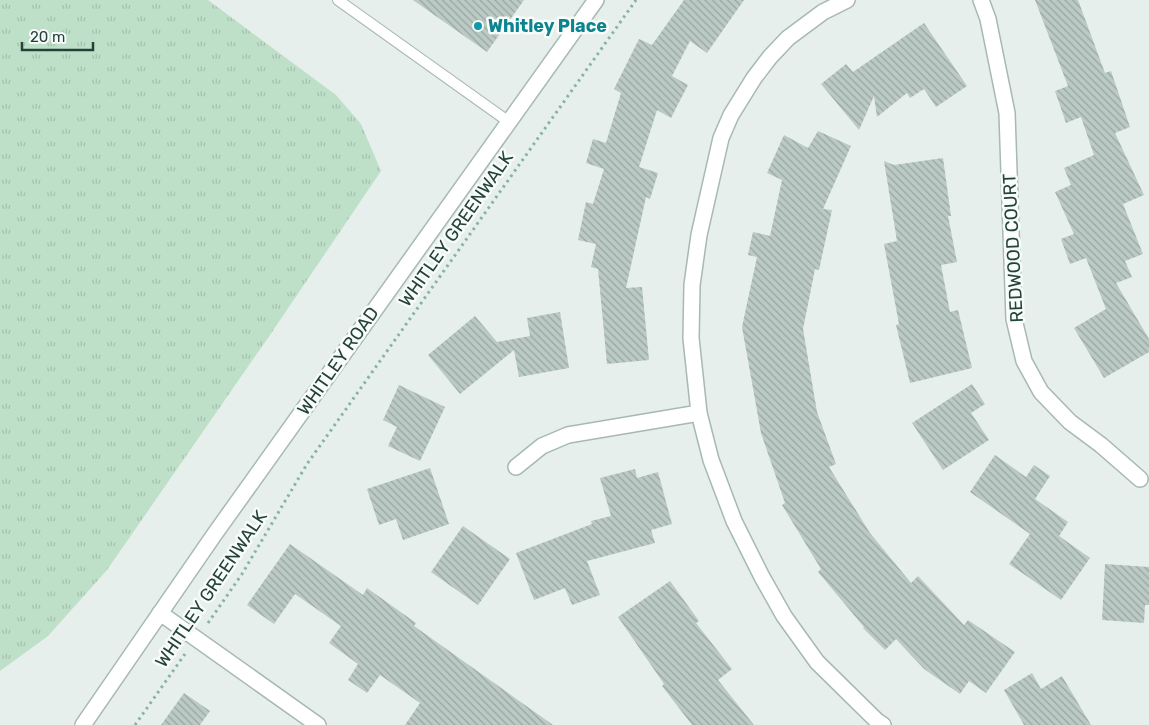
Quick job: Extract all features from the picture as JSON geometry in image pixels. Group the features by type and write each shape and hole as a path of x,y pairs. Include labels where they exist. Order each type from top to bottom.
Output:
{"street":[{"name":"WHITLEY ROAD","path":"83,725 214,535 596,0"},
{"path":"847,0 823,12 788,38 770,56 735,108 721,138 699,235 692,285 691,338 699,413 711,460 734,521 784,616 817,662 878,724"},
{"name":"REDWOOD COURT","path":"981,0 988,18 1007,113 1014,320 1024,361 1041,392 1070,422 1101,445 1140,479"},
{"path":"516,467 542,446 568,435 699,413"},
{"path":"160,613 318,725"}],"lane":[{"path":"338,0 509,122"}],"path":[{"name":"WHITLEY GREENWALK","path":"134,725 242,574 306,464 636,0"}],"green space":[{"path":"0,0 208,0 336,95 361,124 381,171 107,570 48,636 0,671"}],"building":[{"name":"Whitley Place","path":"413,0 524,0 487,52"},
{"path":"684,0 744,0 707,53 690,41 672,76 688,85 671,118 657,110 639,167 658,173 650,199 646,197 626,288 642,287 649,360 607,364 598,269 591,267 596,244 578,240 586,202 593,204 604,169 586,163 593,139 606,143 621,93 614,89 639,39 652,45"},
{"path":"1035,0 1078,0 1105,73 1111,71 1130,127 1115,133 1144,195 1123,204 1143,254 1125,261 1132,277 1116,283 1149,339 1149,352 1104,378 1074,328 1106,309 1086,258 1070,264 1061,239 1074,234 1055,192 1071,185 1064,168 1094,155 1081,117 1066,123 1055,91 1068,86"},
{"path":"924,23 967,86 936,107 924,89 910,98 907,93 877,117 874,96 859,130 821,84 846,64 853,72"},
{"path":"818,131 851,146 823,209 832,210 819,270 815,269 803,329 817,412 836,464 829,467 870,533 911,583 918,576 964,625 968,620 1015,652 986,693 969,681 960,694 924,669 896,639 885,650 863,628 818,572 821,569 782,505 785,503 761,433 742,327 757,257 748,255 753,232 770,236 782,180 767,173 784,135 808,148"},
{"path":"943,158 951,216 948,216 957,262 941,265 950,312 958,310 972,368 910,383 896,325 899,324 884,244 897,241 884,161 894,165"},
{"path":"560,312 569,368 519,377 514,350 460,394 428,355 475,316 497,342 530,336 527,318"},
{"path":"972,384 985,404 971,413 989,440 943,470 912,423"},
{"path":"399,385 445,407 420,461 388,446 397,427 383,420"},
{"path":"995,455 1026,477 1034,465 1050,476 1035,499 1068,522 1059,536 1090,558 1061,600 1009,564 1030,534 970,492"},
{"path":"430,468 449,524 403,540 396,519 379,525 367,489"},
{"path":"635,469 637,478 658,472 672,524 651,530 655,543 587,561 600,595 572,605 565,588 534,600 516,553 592,524 591,521 611,516 600,478"},
{"path":"463,526 510,559 478,605 431,572"},
{"path":"290,544 363,595 367,588 416,623 414,626 553,725 405,725 420,703 380,675 367,693 348,680 358,664 329,643 341,626 295,594 274,624 247,605"},
{"path":"1105,564 1149,567 1149,605 1145,605 1144,623 1102,620"},
{"path":"670,581 699,621 696,623 732,669 718,680 754,725 692,725 662,686 664,684 618,617"},
{"path":"1032,673 1041,689 1062,676 1091,725 1024,725 1004,690"},
{"path":"184,693 210,711 200,725 161,725"}],"place":[{"name":"Whitley Place","path":"478,26"}]}
